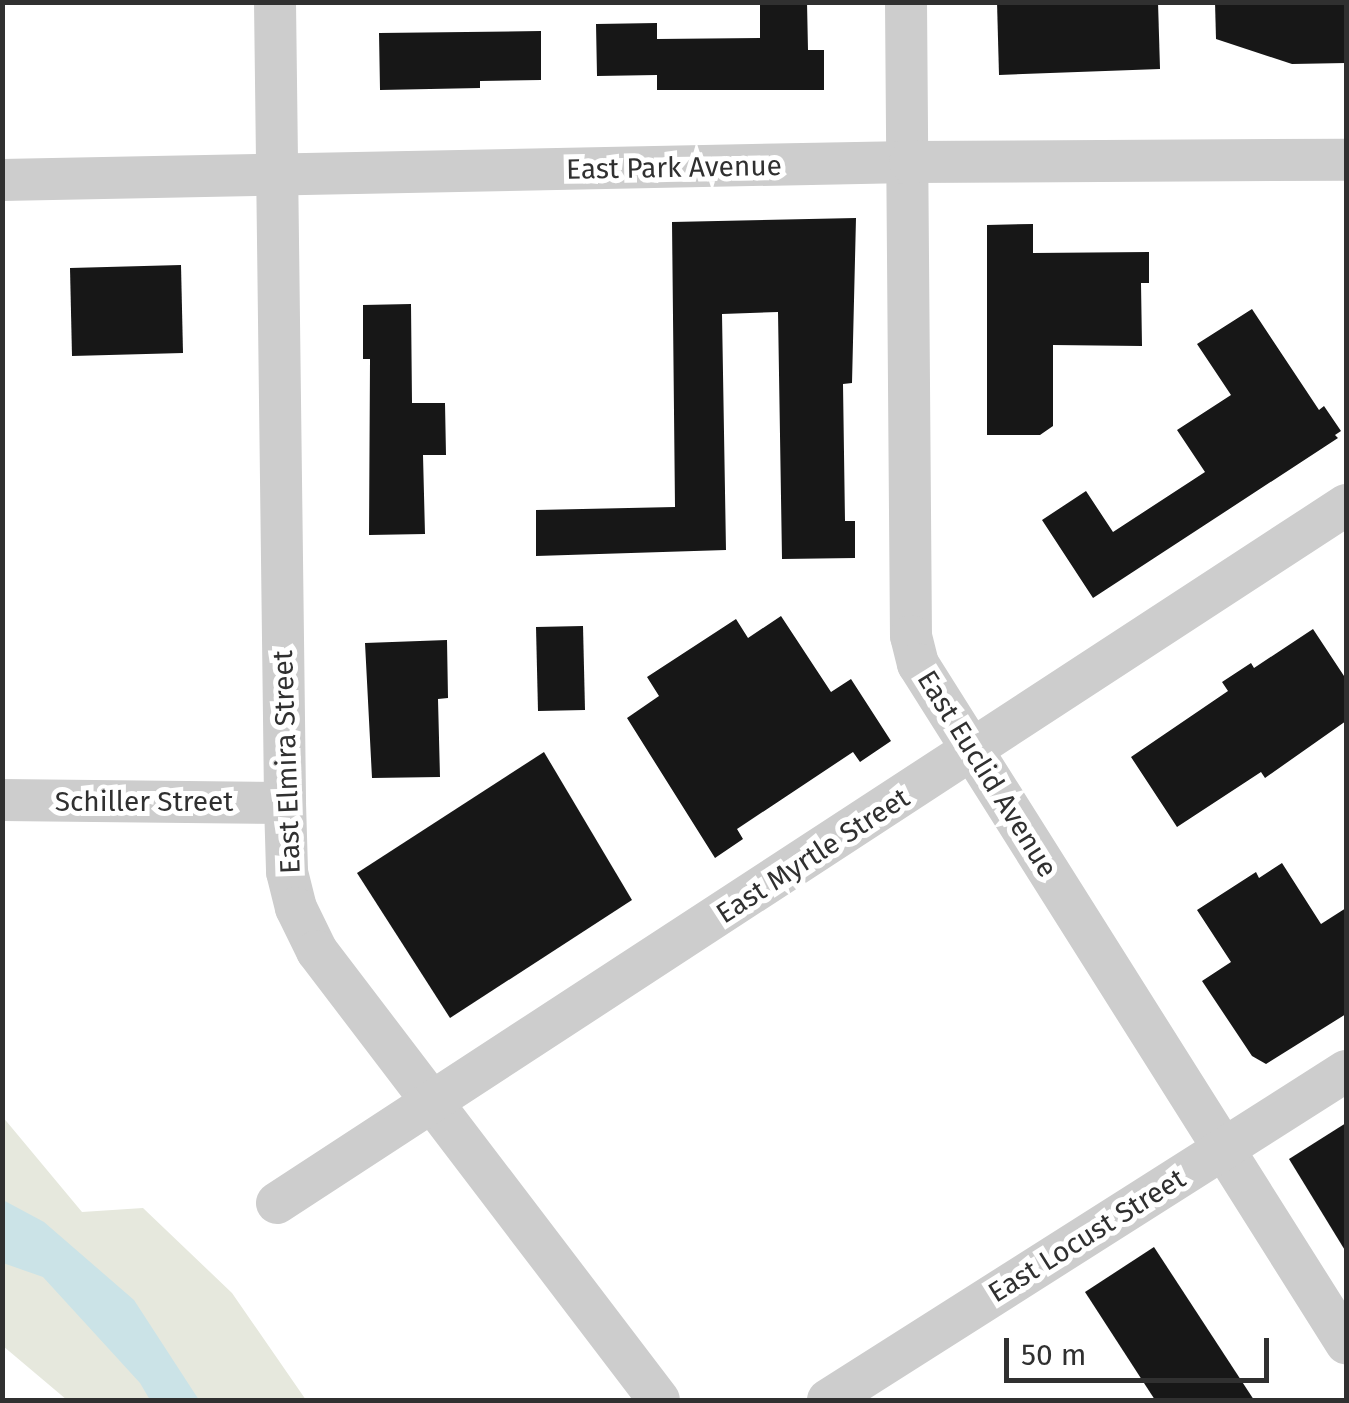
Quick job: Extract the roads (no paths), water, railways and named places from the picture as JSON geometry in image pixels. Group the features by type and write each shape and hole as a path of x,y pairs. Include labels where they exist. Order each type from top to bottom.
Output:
{"street":[{"name":"East Elmira Street","path":"275,2 285,803 287,872 296,908 318,950 659,1400"},
{"name":"East Euclid Avenue","path":"906,2 911,636 930,689 1346,1343"},
{"name":"East Park Avenue","path":"2,180 910,162 1346,160"},
{"name":"East Myrtle Street","path":"277,1203 1346,505"},
{"name":"Schiller Street","path":"2,800 285,803"},
{"name":"East Locust Street","path":"828,1400 1346,1071"}],"water":[{"path":"3,1200 44,1222 134,1300 199,1400 150,1400 140,1383 43,1277 3,1263"}]}
